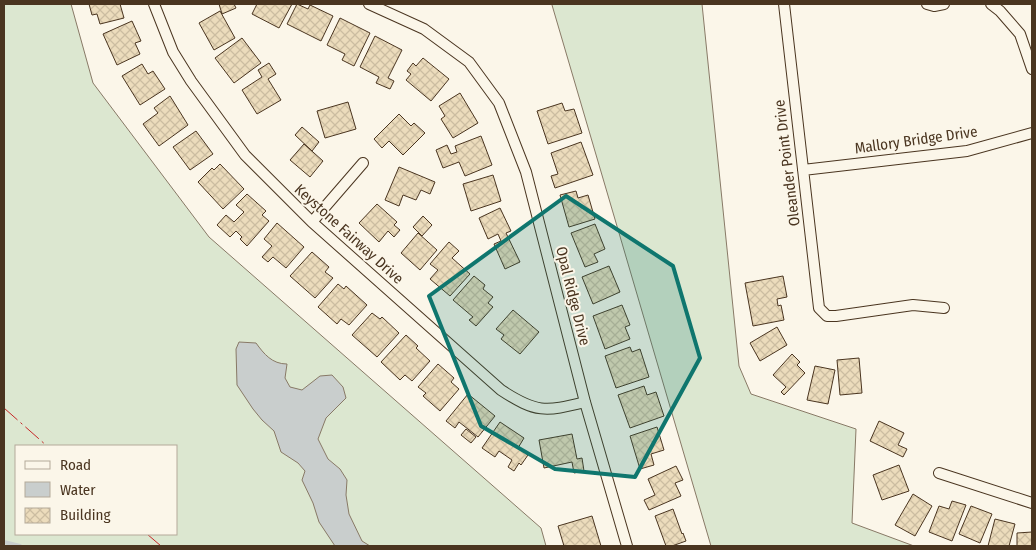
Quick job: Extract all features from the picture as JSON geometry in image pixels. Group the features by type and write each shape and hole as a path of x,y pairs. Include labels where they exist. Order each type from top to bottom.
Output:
{"street":[{"name":"Keystone Fairway Drive","path":"154,4 173,52 202,96 246,155 312,222 501,390 528,406 543,410 558,409 585,402"},
{"name":"Opal Ridge Drive","path":"370,4 424,29 469,62 499,103 526,172 585,402 627,546"},
{"name":"Oleander Point Drive","path":"784,4 819,308 827,316 913,305 944,308"},
{"path":"927,4 934,6 944,4"},
{"path":"991,4 1000,11 1020,34 1032,69"},
{"name":"Mallory Bridge Drive","path":"803,170 968,151 1032,133"},
{"path":"312,222 363,163"},
{"path":"939,472 1032,503"}],"highlighted area":[{"path":"566,196 673,266 700,358 635,477 555,469 481,426 429,296"}],"green space":[{"path":"4,4 71,4 93,83 209,237 541,528 546,546 4,546"},
{"path":"551,4 702,4 739,366 751,394 856,429 852,523 914,546 711,546"}],"water":[{"path":"239,342 256,343 273,360 287,364 285,378 290,387 302,390 320,376 332,375 343,387 346,398 326,418 318,439 328,459 340,469 347,480 346,495 349,514 362,541 370,546 335,546 319,522 313,503 302,480 305,471 298,463 281,452 274,431 253,409 237,385 236,349"}],"building":[{"path":"89,4 120,4 124,18 100,24 97,14 92,15"},
{"path":"219,4 234,4 236,8 222,14"},
{"path":"257,4 292,4 279,28 252,14"},
{"path":"297,4 308,9 310,5 333,16 321,41 287,24"},
{"path":"220,11 235,38 214,50 199,23"},
{"path":"340,18 370,33 354,66 342,60 345,54 327,45"},
{"path":"132,21 141,41 135,43 140,54 117,65 103,34"},
{"path":"375,36 402,50 388,78 394,81 390,89 376,83 379,77 360,67"},
{"path":"242,38 261,63 234,83 215,58"},
{"path":"423,58 449,79 431,101 406,80 411,74 407,71 413,63 416,66"},
{"path":"269,63 276,74 268,79 281,100 257,114 242,90 262,77 258,70"},
{"path":"142,64 148,74 153,71 165,89 140,105 122,76"},
{"path":"460,93 478,123 453,138 441,119 445,116 439,106"},
{"path":"170,96 188,125 159,146 143,124 158,113 154,108"},
{"path":"348,102 356,129 325,138 317,111"},
{"path":"562,103 565,111 574,109 582,133 548,144 537,111"},
{"path":"399,114 411,126 414,123 425,133 403,155 389,141 382,148 374,139"},
{"path":"302,127 319,142 312,151 295,135"},
{"path":"196,131 213,154 190,170 173,147"},
{"path":"481,136 492,165 465,176 459,162 443,168 436,150 447,145 451,154 457,152 455,146"},
{"path":"581,142 593,175 555,188 551,176 558,174 551,153"},
{"path":"304,144 323,161 310,177 290,160"},
{"path":"220,164 244,189 223,209 198,182 212,168 214,170"},
{"path":"399,167 435,182 430,194 421,190 416,200 403,195 399,206 385,200"},
{"path":"493,175 501,201 471,211 463,184"},
{"path":"576,191 578,198 588,195 595,219 569,227 560,195"},
{"path":"247,194 266,211 262,215 269,221 247,246 240,239 242,237 236,231 230,237 217,225 226,215 234,222 244,212 236,205"},
{"path":"377,204 397,222 394,225 400,230 394,237 388,231 379,242 359,223"},
{"path":"500,208 511,231 506,233 520,262 505,269 494,244 501,241 498,234 488,239 479,218"},
{"path":"423,216 432,225 422,236 413,227"},
{"path":"277,223 304,247 286,268 273,257 268,262 262,257 272,246 264,239"},
{"path":"595,224 605,249 594,254 598,262 585,267 571,233"},
{"path":"418,233 437,250 420,270 401,253"},
{"path":"449,242 459,251 452,258 470,274 450,296 430,279 438,270 430,264"},
{"path":"312,252 329,267 325,272 333,278 315,298 290,276"},
{"path":"609,266 620,292 593,304 582,277"},
{"path":"474,276 485,285 483,289 493,297 488,303 493,307 476,326 469,320 473,317 453,300"},
{"path":"783,276 787,297 777,299 778,306 781,305 784,320 753,326 745,283"},
{"path":"338,284 344,289 346,286 367,305 349,325 341,319 337,324 318,307"},
{"path":"622,305 630,325 625,327 630,339 605,349 593,316"},
{"path":"513,310 539,332 520,354 501,339 504,335 496,329"},
{"path":"372,313 380,319 382,317 399,333 377,357 352,335"},
{"path":"777,327 787,345 760,361 750,343"},
{"path":"406,335 430,361 412,381 405,375 400,380 381,362"},
{"path":"630,347 632,352 640,349 649,377 616,388 605,356"},
{"path":"792,354 800,362 797,365 805,373 784,395 781,392 786,387 773,375"},
{"path":"859,358 862,393 840,395 837,360"},
{"path":"438,364 454,378 451,382 459,389 440,411 423,396 426,393 418,387"},
{"path":"815,366 835,370 828,404 807,400"},
{"path":"644,386 647,395 656,392 664,416 630,428 618,395"},
{"path":"468,394 495,416 478,437 459,422 455,428 446,421"},
{"path":"879,421 904,433 898,445 907,449 903,457 870,441"},
{"path":"500,422 524,438 518,448 528,455 521,465 519,463 514,471 508,467 512,460 499,451 495,457 482,448"},
{"path":"657,427 664,450 651,454 654,465 640,469 630,436"},
{"path":"466,429 476,437 471,443 461,435"},
{"path":"572,434 577,459 582,458 584,471 574,473 572,462 544,468 539,440"},
{"path":"899,465 909,491 882,500 873,475"},
{"path":"676,466 683,480 675,483 681,496 649,510 644,500 655,495 648,479"},
{"path":"913,494 932,506 915,536 895,525"},
{"path":"952,501 966,505 952,541 929,532 939,506 949,509"},
{"path":"971,506 992,514 980,543 959,534"},
{"path":"673,509 686,541 666,546 655,516"},
{"path":"592,516 601,546 564,546 558,526"},
{"path":"995,519 1015,524 1009,546 988,546"},
{"path":"1032,532 1032,546 1017,546 1017,533"}],"waterway":[{"path":"4,542 20,546"}],"power":[{"path":"4,408 46,445"},
{"path":"148,535 161,546"}]}
